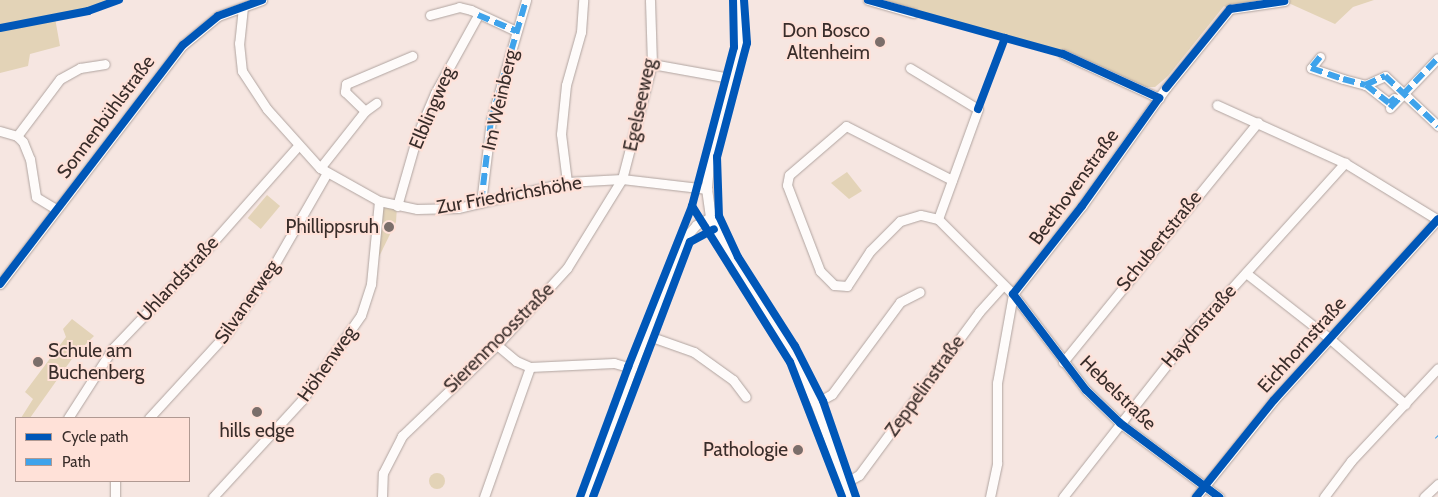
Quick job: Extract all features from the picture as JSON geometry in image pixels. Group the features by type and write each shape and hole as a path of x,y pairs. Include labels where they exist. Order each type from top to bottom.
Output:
{"main road":[{"path":"738,0 740,44 715,136 707,190 711,217 717,233 796,359 816,403 850,497"}],"street":[{"name":"Sonnenbühlstraße","path":"0,284 183,45 218,16 262,0"},
{"name":"Im Weinberg","path":"481,203 492,120 526,0"},
{"path":"567,182 561,134 565,95 581,32 583,0"},
{"name":"Egelseeweg","path":"622,179 652,64 650,0"},
{"path":"868,0 913,13"},
{"name":"Beethovenstraße","path":"990,497 997,463 997,384 1013,294 1082,206 1159,98 1230,9 1284,2"},
{"name":"Zur Friedrichshöhe","path":"243,7 239,43 242,71 267,109 298,146 323,170 379,201 397,206 433,210 481,203 567,182 622,179 707,190"},
{"path":"430,15 459,7 471,10 478,15 516,31"},
{"name":"Elblingweg","path":"397,206 418,133 435,93 478,15"},
{"path":"1063,54 1159,98"},
{"path":"365,111 345,92 346,84 412,56"},
{"path":"1320,57 1310,68 1366,84 1389,103 1438,58"},
{"path":"16,136 60,79 80,68 104,64"},
{"path":"652,64 730,78"},
{"path":"910,68 978,109 938,219 920,215 900,221 870,251 847,286 834,285 820,271 787,185 789,175 846,126 952,180"},
{"path":"1366,84 1384,76 1438,126"},
{"path":"1390,108 1402,93"},
{"path":"323,170 365,111 376,103"},
{"path":"1217,105 1345,163 1438,220"},
{"name":"Schubertstraße","path":"1062,362 1258,122"},
{"path":"0,131 16,136 28,150 36,197 56,209"},
{"name":"Uhlandstraße","path":"69,417 114,348 197,260 298,146"},
{"name":"Haydnstraße","path":"1063,497 1193,330 1345,163"},
{"name":"Silvanerweg","path":"149,417 227,333 274,266 323,170"},
{"name":"Sierenmoosstraße","path":"382,497 383,473 402,436 497,345 568,268 622,179"},
{"name":"Höhenweg","path":"213,497 302,400 361,315 372,284 379,201"},
{"path":"586,497 632,368 684,239 696,225 711,217"},
{"name":"Hebelstraße","path":"938,219 1013,294 1062,362 1120,423 1219,497"},
{"name":"Eichhornstraße","path":"1196,497 1329,338 1438,220"},
{"path":"1246,273 1329,338 1405,404"},
{"name":"Zeppelinstraße","path":"845,483 859,475 979,312 1003,285"},
{"path":"816,403 832,394 900,302 920,292"},
{"path":"646,334 694,352 733,380 746,397"},
{"path":"497,345 516,361 530,367 614,363 632,368"},
{"path":"484,497 530,367"},
{"path":"1324,497 1351,461 1438,368"},
{"path":"115,482 115,497"},
{"path":"1424,497 1438,484"}],"shaded area":[{"path":"0,0 119,0 88,11 55,18 60,46 30,54 28,66 0,73"},
{"path":"868,0 1374,0 1353,7 1335,24 1284,1 1230,9 1224,6 1168,76 1155,87 1144,87 1063,54"},
{"path":"847,172 862,191 849,199 831,183"},
{"path":"267,195 280,206 261,229 248,218"},
{"path":"380,202 397,206 396,222 372,271"},
{"path":"718,248 750,298 729,274"},
{"path":"72,319 94,336 74,356 31,417 22,417 33,399 25,392 66,337 63,329"},
{"path":"437,473 443,475 445,481 443,487 437,489 431,487 429,481 431,475"}],"marked path":[{"path":"481,203 491,120 526,0"},
{"path":"478,15 516,31"},
{"path":"1320,57 1311,68 1343,79 1365,85 1385,76 1438,126"},
{"path":"1390,108 1438,58"},
{"path":"1366,85 1389,103 1395,98"}],"cycle path":[{"path":"0,28 88,11 119,0"},
{"path":"0,284 183,45 218,16 262,0"},
{"path":"580,497 628,367 692,206 734,47 733,0"},
{"path":"744,0 747,43 717,157 719,216 738,257 795,346 823,401 856,497"},
{"path":"868,0 1063,54 1159,98 1082,206 1013,294 1086,390 1120,423 1219,497"},
{"path":"1166,88 1230,9 1284,1"},
{"path":"978,109 1005,38"},
{"path":"692,206 790,362 842,497"},
{"path":"1196,497 1274,400 1438,219"},
{"path":"593,497 690,242 714,229"}],"place":[{"name":"Don Bosco Altenheim","path":"880,42"},
{"name":"Phillippsruh","path":"389,227"},
{"name":"Schule am Buchenberg","path":"38,362"},
{"name":"hills edge","path":"257,412"},
{"name":"Pathologie","path":"798,450"}]}
